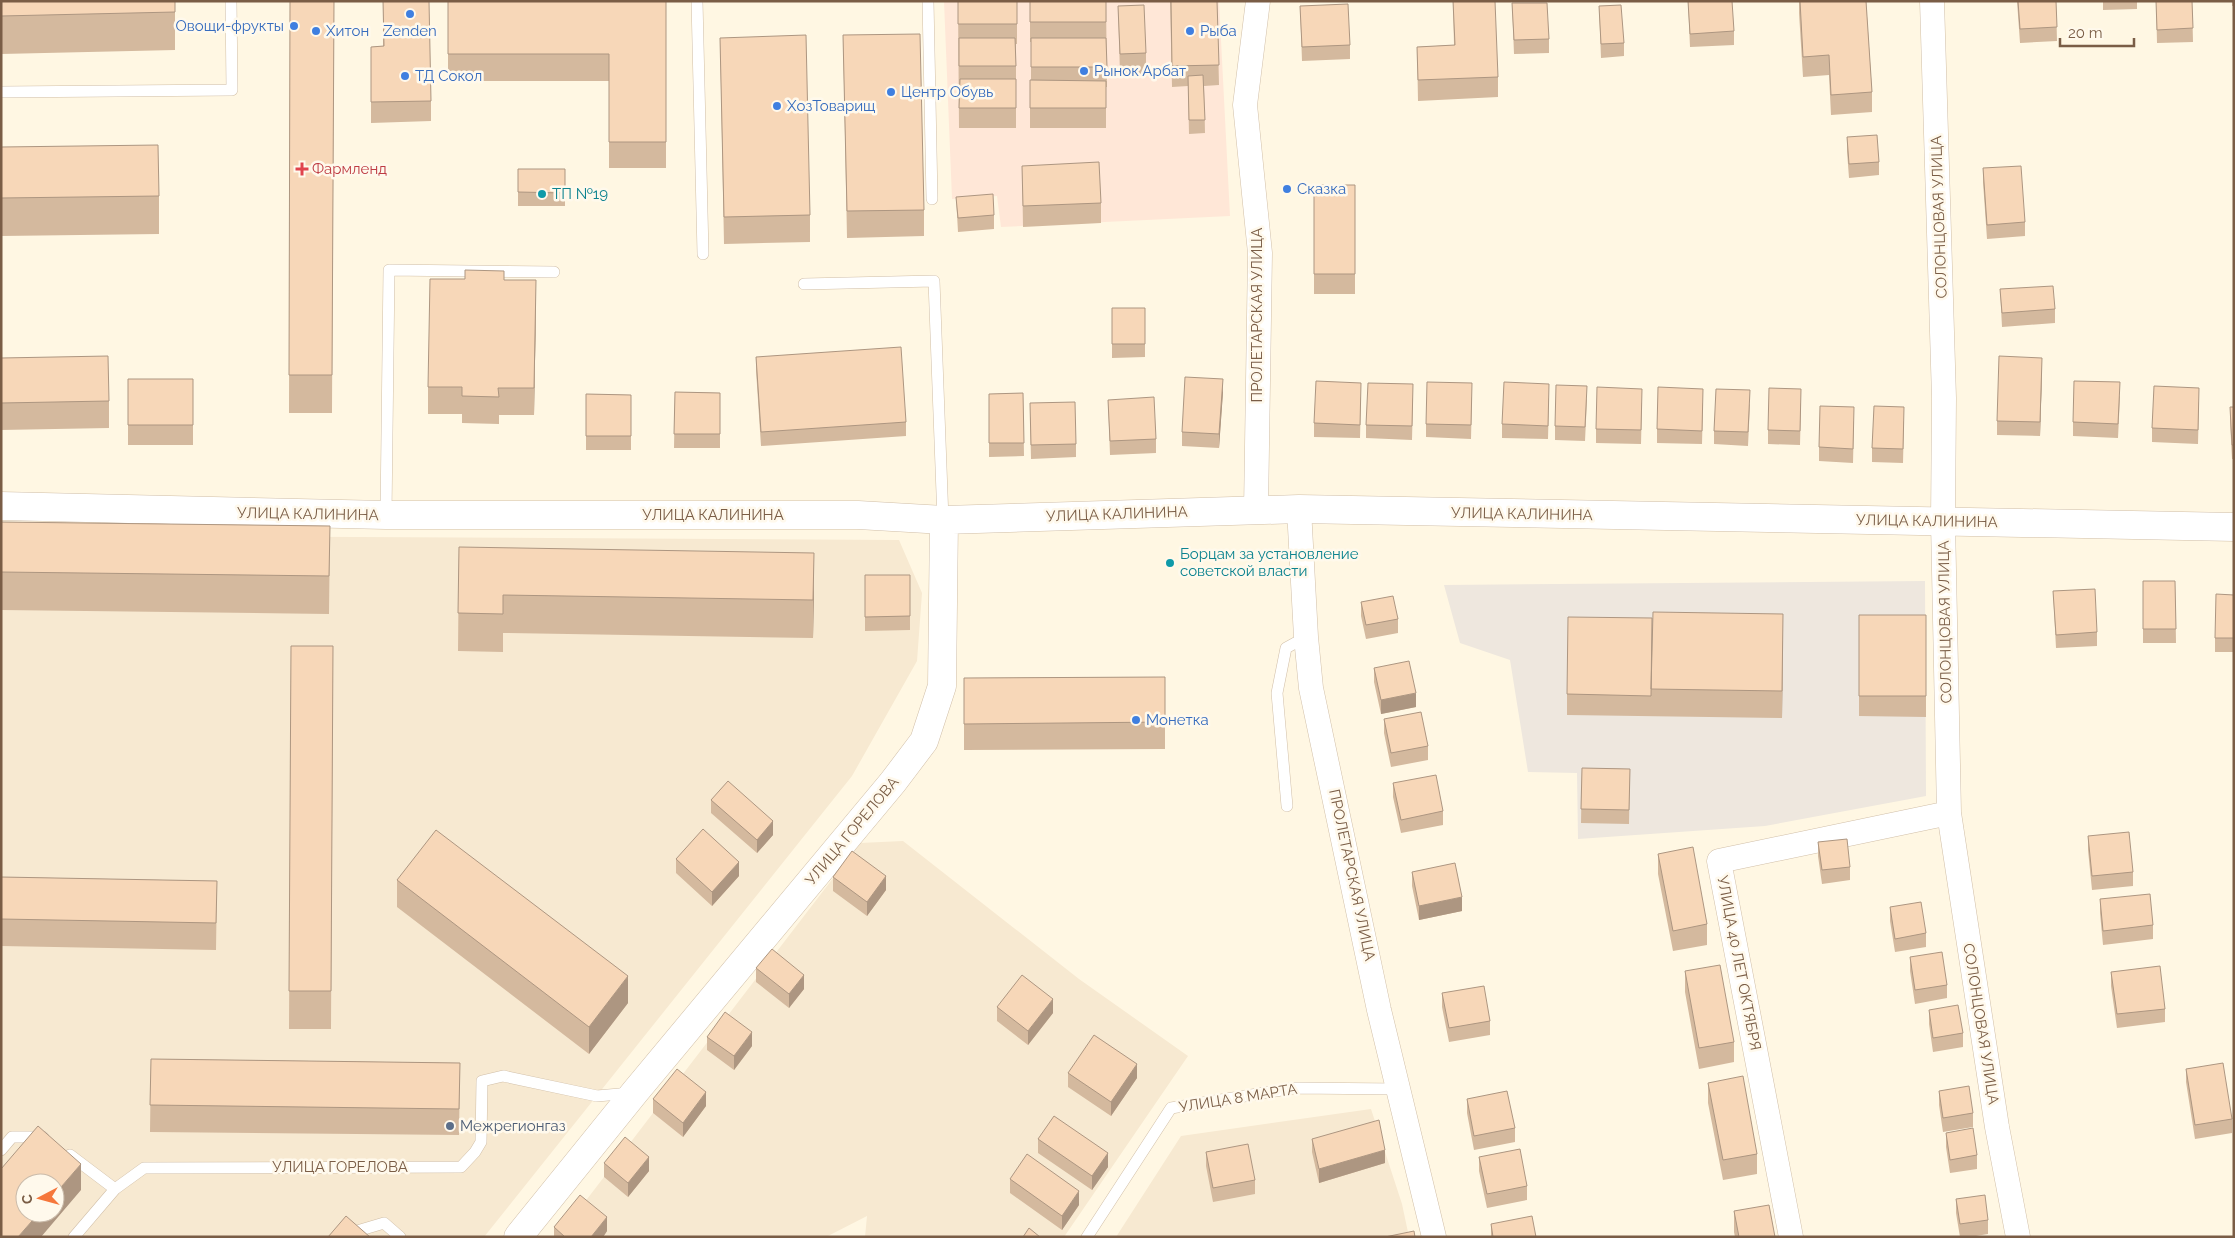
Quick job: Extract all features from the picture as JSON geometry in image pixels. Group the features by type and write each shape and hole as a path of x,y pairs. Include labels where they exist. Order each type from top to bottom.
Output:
{"street":[{"name":"ПРОЛЕТАРСКАЯ УЛИЦА","path":"1256,510 1260,254 1245,105 1258,1"},
{"name":"СОЛОНЦОВАЯ УЛИЦА","path":"1932,1 1944,398 1943,522 1949,813 1997,1127 2018,1237"},
{"name":"УЛИЦА КАЛИНИНА","path":"1,506 386,515 858,516 944,520 1299,509 2234,526"},
{"name":"ПРОЛЕТАРСКАЯ УЛИЦА","path":"1299,509 1306,637 1312,688 1379,1010 1434,1237"},
{"name":"УЛИЦА ГОРЕЛОВА","path":"518,1237 635,1092 893,782 924,741 942,686 944,520"},
{"name":"УЛИЦА 40 ЛЕТ ОКТЯБРЯ","path":"1791,1237 1719,861 1949,813"}],"lane":[{"path":"1,92 232,90 230,1"},
{"path":"697,1 703,254"},
{"path":"928,1 932,200"},
{"path":"386,515 390,270 554,272"},
{"path":"804,284 934,281 944,520"},
{"path":"1287,806 1277,693 1286,648 1306,637"},
{"name":"УЛИЦА ГОРЕЛОВА","path":"115,1189 144,1168 461,1167 475,1152 481,1142 482,1081 503,1076 597,1096 635,1092"},
{"name":"УЛИЦА 8 МАРТА","path":"1087,1237 1171,1108 1294,1088 1398,1089"},
{"path":"1,1150 12,1137 45,1137 115,1189 74,1237"},
{"path":"337,1237 384,1222 400,1237"}],"shaded area":[{"name":"Рынок Арбат","path":"944,1 1219,1 1230,216 1001,227 997,196 952,199"},
{"path":"1,535 899,540 922,593 917,661 852,776 484,1237 1,1237"},
{"path":"1925,581 1926,796 1765,826 1578,839 1577,773 1528,772 1510,660 1460,643 1444,585"},
{"path":"903,841 1079,979 1188,1056 1064,1237 865,1237 867,1216 826,1237 558,1237 860,843"},
{"path":"1371,1109 1402,1204 1409,1237 1116,1237 1181,1136"}],"building":[{"path":"1,1 175,1 175,12 1,16"},
{"path":"290,1 334,1 332,375 289,375"},
{"path":"383,1 429,1 431,101 371,102 371,47 384,46"},
{"path":"448,1 666,1 666,142 609,142 609,54 448,54"},
{"path":"958,1 1017,1 1017,24 958,24"},
{"path":"1030,1 1106,1 1106,22 1030,22"},
{"path":"1171,1 1217,1 1219,65 1172,66"},
{"path":"1453,1 1495,1 1498,77 1418,80 1417,47 1455,45"},
{"path":"1688,1 1732,1 1734,31 1690,34"},
{"path":"1800,1 1866,1 1872,92 1831,95 1829,55 1803,57"},
{"path":"2018,1 2056,1 2057,27 2020,29"},
{"path":"2156,1 2192,1 2193,28 2157,30"},
{"path":"1512,3 1547,3 1549,39 1514,40"},
{"path":"1348,4 1350,45 1302,47 1300,6"},
{"path":"1144,5 1146,53 1120,54 1118,6"},
{"path":"1621,5 1624,43 1601,44 1599,6"},
{"path":"920,34 924,210 847,211 843,35"},
{"path":"806,35 810,215 724,217 720,38"},
{"path":"959,38 1015,38 1016,66 959,66"},
{"path":"1031,38 1106,38 1107,67 1031,67"},
{"path":"1203,75 1205,120 1189,120 1188,76"},
{"path":"960,79 1016,79 1016,108 959,108"},
{"path":"1030,80 1106,81 1106,108 1030,108"},
{"path":"1877,135 1879,162 1849,164 1847,137"},
{"path":"158,145 159,196 1,198 1,147"},
{"path":"1099,162 1101,203 1023,206 1022,166"},
{"path":"2021,166 2025,222 1987,225 1983,168"},
{"path":"518,169 565,169 565,193 518,192"},
{"path":"1314,185 1355,185 1355,274 1314,274"},
{"path":"993,194 994,215 958,218 956,197"},
{"path":"465,270 504,271 504,280 536,280 534,388 498,388 499,397 462,396 462,387 428,387 430,279 465,279"},
{"path":"2053,286 2055,309 2002,313 2000,289"},
{"path":"1112,308 1145,308 1145,344 1112,344"},
{"path":"901,347 906,422 761,432 756,357"},
{"path":"108,356 109,401 1,403 1,358"},
{"path":"1999,356 2042,358 2040,422 1997,421"},
{"path":"1185,377 1223,379 1219,434 1182,432"},
{"path":"128,379 193,379 193,425 128,425"},
{"path":"1316,381 1361,383 1360,425 1314,423"},
{"path":"2074,381 2120,382 2118,424 2073,422"},
{"path":"1427,382 1472,383 1471,425 1426,424"},
{"path":"1504,382 1549,384 1548,426 1502,424"},
{"path":"1368,383 1413,384 1412,426 1366,425"},
{"path":"1556,385 1587,386 1585,427 1555,426"},
{"path":"2154,386 2199,388 2198,430 2152,428"},
{"path":"1597,387 1642,389 1641,430 1596,429"},
{"path":"1658,387 1703,389 1702,431 1657,429"},
{"path":"1769,388 1801,389 1800,431 1768,430"},
{"path":"1716,389 1750,390 1748,432 1714,431"},
{"path":"675,392 720,393 720,434 674,434"},
{"path":"1023,393 1024,443 989,443 989,394"},
{"path":"586,394 631,395 631,436 586,436"},
{"path":"1154,397 1156,439 1110,441 1108,400"},
{"path":"1075,402 1076,444 1031,445 1030,403"},
{"path":"1820,406 1854,407 1853,449 1819,447"},
{"path":"1874,406 1904,407 1903,449 1872,448"},
{"path":"2230,407 2234,407 2234,445 2232,445"},
{"path":"1,522 330,526 329,576 1,572"},
{"path":"459,547 814,553 813,600 503,595 503,614 458,613"},
{"path":"865,575 910,575 910,616 865,617"},
{"path":"2143,581 2175,581 2176,629 2143,629"},
{"path":"2095,589 2097,632 2056,635 2053,591"},
{"path":"2216,594 2234,595 2234,638 2215,638"},
{"path":"1393,596 1398,619 1366,625 1361,602"},
{"path":"1653,612 1783,614 1782,691 1651,689"},
{"path":"1859,615 1926,615 1926,696 1859,696"},
{"path":"1568,617 1652,618 1651,696 1567,694"},
{"path":"291,646 333,646 331,991 289,991"},
{"path":"1409,661 1416,693 1381,700 1374,668"},
{"path":"1165,677 1165,722 964,724 964,678"},
{"path":"1421,712 1428,746 1391,753 1384,719"},
{"path":"1582,768 1630,769 1629,810 1581,809"},
{"path":"1436,775 1443,811 1401,820 1393,783"},
{"path":"728,781 773,821 757,840 711,800"},
{"path":"703,829 739,862 712,892 676,859"},
{"path":"436,830 628,976 589,1027 397,880"},
{"path":"2129,832 2133,872 2092,876 2088,836"},
{"path":"1847,839 1850,867 1822,870 1818,842"},
{"path":"1693,847 1707,924 1673,931 1658,854"},
{"path":"852,851 886,876 867,902 833,877"},
{"path":"1455,863 1462,897 1419,906 1412,872"},
{"path":"1,877 217,881 216,923 1,919"},
{"path":"2150,894 2153,925 2103,931 2100,899"},
{"path":"1921,902 1926,933 1895,939 1890,907"},
{"path":"772,949 804,975 789,994 756,968"},
{"path":"1942,952 1947,985 1915,990 1910,957"},
{"path":"1720,965 1734,1042 1699,1048 1685,971"},
{"path":"2160,966 2165,1009 2117,1014 2111,972"},
{"path":"1022,975 1053,999 1028,1031 997,1007"},
{"path":"1484,986 1490,1021 1449,1028 1442,993"},
{"path":"1958,1005 1963,1033 1933,1038 1929,1010"},
{"path":"725,1012 752,1032 734,1056 707,1037"},
{"path":"1094,1035 1137,1064 1111,1102 1068,1073"},
{"path":"151,1059 460,1063 459,1109 150,1105"},
{"path":"2223,1063 2232,1119 2195,1125 2186,1069"},
{"path":"677,1069 706,1092 683,1123 653,1099"},
{"path":"1743,1076 1757,1154 1723,1160 1708,1083"},
{"path":"1969,1086 1973,1113 1943,1118 1939,1091"},
{"path":"1507,1091 1515,1128 1474,1136 1467,1099"},
{"path":"1054,1116 1108,1153 1092,1176 1038,1139"},
{"path":"1379,1120 1385,1150 1319,1169 1312,1139"},
{"path":"38,1126 81,1164 65,1182 65,1173 15,1173 15,1223 30,1223 18,1237 1,1237 1,1169"},
{"path":"1973,1128 1977,1155 1950,1160 1946,1133"},
{"path":"625,1137 649,1157 628,1183 604,1163"},
{"path":"1248,1144 1255,1180 1213,1188 1206,1152"},
{"path":"1520,1149 1527,1186 1487,1194 1479,1157"},
{"path":"1027,1154 1079,1191 1062,1216 1010,1179"},
{"path":"580,1195 607,1217 591,1237 565,1237 554,1227"},
{"path":"1985,1195 1988,1220 1960,1224 1956,1199"},
{"path":"1769,1205 1775,1237 1739,1237 1734,1211"},
{"path":"346,1216 370,1237 328,1237"},
{"path":"1532,1216 1536,1237 1493,1237 1491,1224"},
{"path":"1029,1228 1040,1237 1023,1237"},
{"path":"1414,1231 1415,1237 1385,1237"}],"place":[{"name":"Zenden","path":"410,14"},
{"name":"Овощи-фрукты","path":"294,26"},
{"name":"Хитон","path":"316,31"},
{"name":"Рыба","path":"1190,31"},
{"name":"Рынок Арбат","path":"1084,71"},
{"name":"ТД Сокол","path":"405,76"},
{"name":"Центр Обувь","path":"891,92"},
{"name":"ХозТоварищ","path":"777,106"},
{"name":"Фармленд","path":"302,169"},
{"name":"Сказка","path":"1287,189"},
{"name":"ТП №19","path":"542,194"},
{"name":"Борцам за установление советской власти","path":"1170,563"},
{"name":"Монетка","path":"1136,720"},
{"name":"Межрегионгаз","path":"450,1126"}]}
